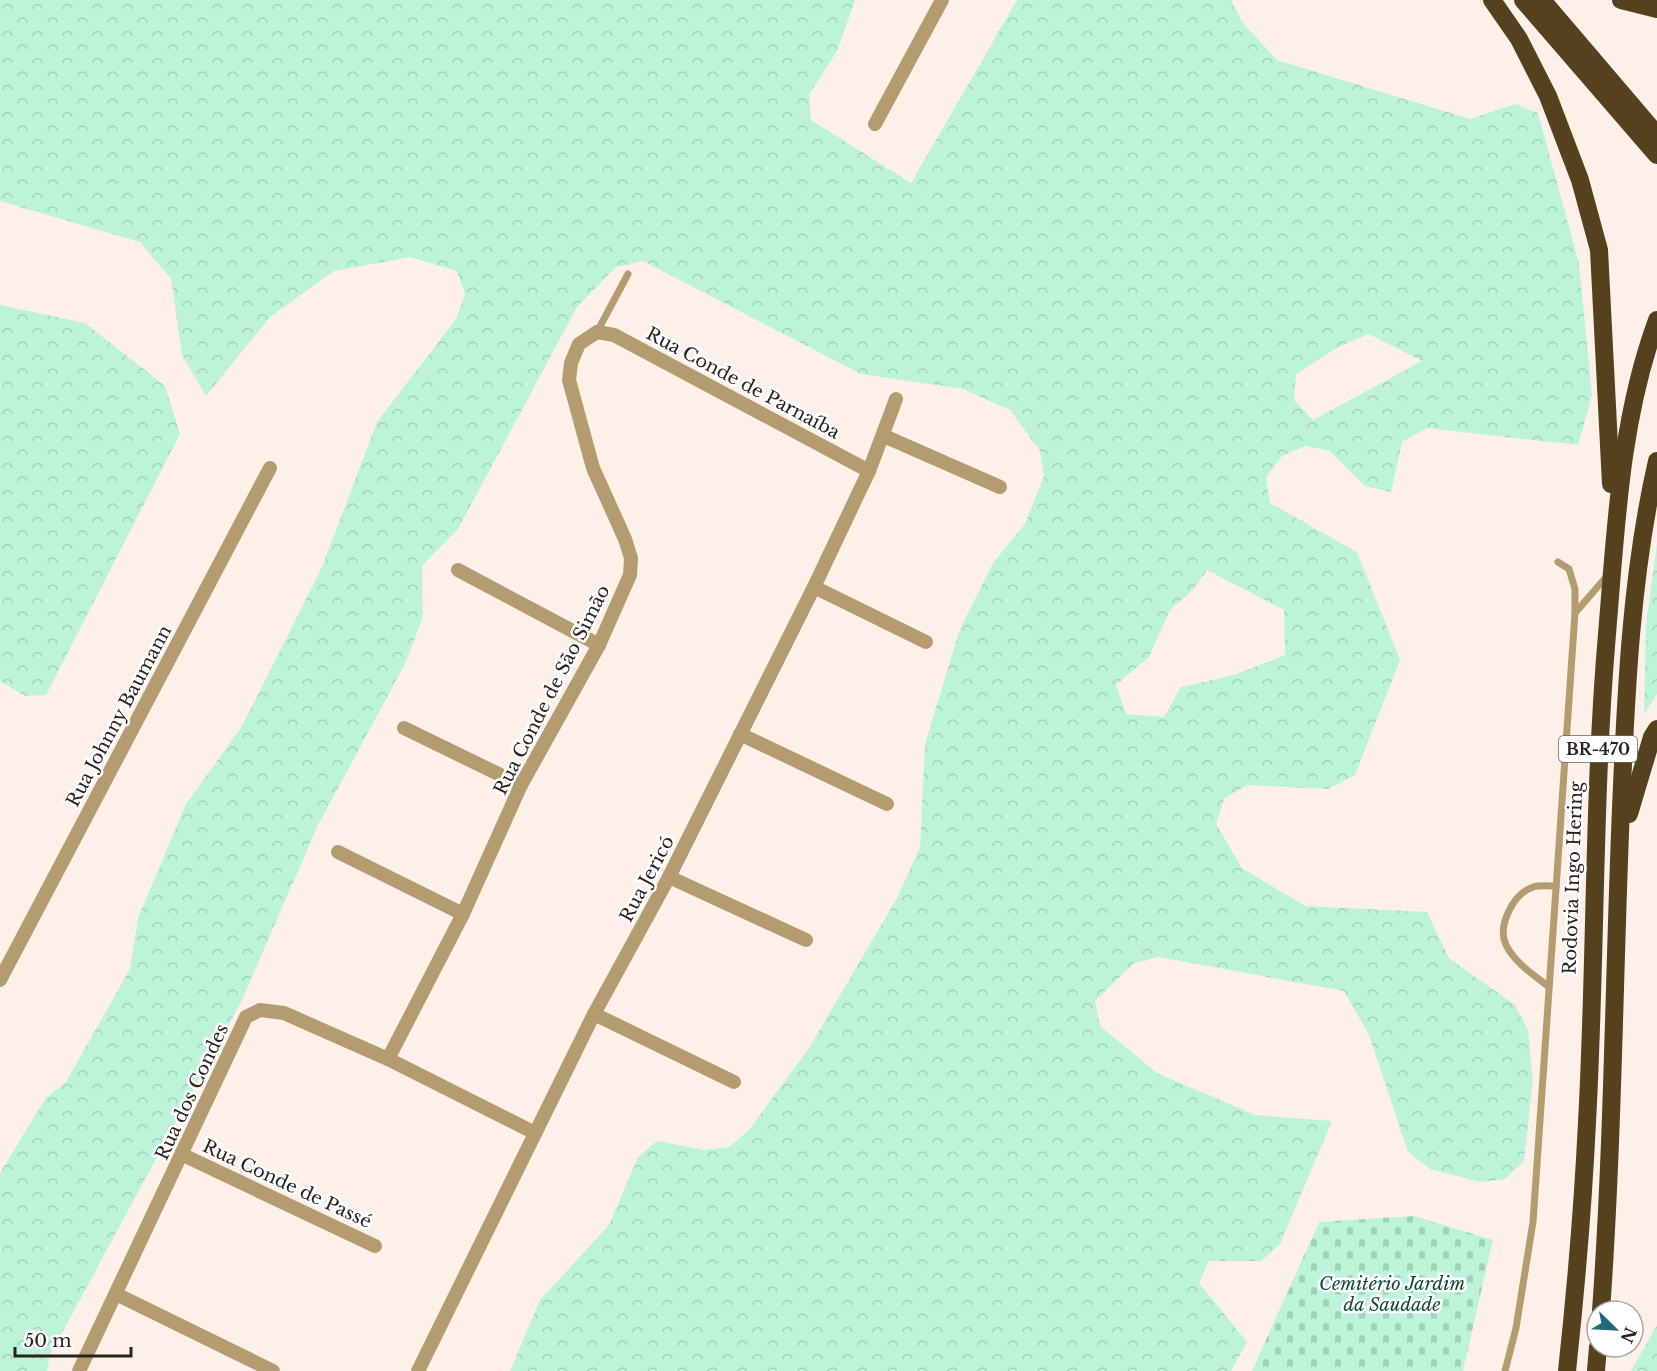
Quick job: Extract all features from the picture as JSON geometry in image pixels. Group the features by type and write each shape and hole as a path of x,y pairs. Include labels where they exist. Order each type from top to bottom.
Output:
{"highway":[{"path":"1492,0 1519,39 1548,96 1580,180 1599,250 1605,399 1615,536"},
{"path":"1523,0 1651,136"},
{"path":"1542,0 1651,136 1657,155"},
{"path":"1621,0 1657,9"},
{"name":"Rodovia Ingo Hering","path":"1567,1368 1587,1120 1598,738 1612,569 1622,462 1631,416 1657,320"},
{"name":"BR-470","path":"1602,1299 1610,1186 1617,899 1626,704 1639,556 1657,461"},
{"path":"1617,899 1631,801 1652,737 1657,729"}],"street":[{"path":"875,124 942,0"},
{"name":"Rua Conde de Parnaíba","path":"597,332 614,335 869,471"},
{"name":"Rua Conde de São Simão","path":"388,1059 463,914 521,785 599,645 630,575 631,558 616,516 593,468 569,380 571,363 579,344 597,332"},
{"name":"Rua Jericó","path":"418,1371 594,1014 669,877 814,587 869,471 897,399"},
{"path":"884,436 1000,487"},
{"name":"Rua Johnny Baumann","path":"0,980 270,468"},
{"path":"458,570 599,645"},
{"path":"814,587 926,642"},
{"path":"404,728 521,785"},
{"path":"740,734 887,804"},
{"path":"338,852 463,914"},
{"path":"669,877 806,940"},
{"name":"Rua dos Condes","path":"79,1371 183,1155 246,1017 260,1010 284,1013 388,1059 535,1133"},
{"path":"594,1014 734,1082"},
{"name":"Rua Conde de Passé","path":"183,1155 375,1246"},
{"path":"116,1294 273,1371"}],"lane":[{"path":"597,332 628,274"},
{"path":"1505,1371 1516,1328 1533,1222 1575,613 1575,589 1569,569 1558,562"},
{"path":"1575,613 1612,569"},
{"path":"1549,987 1517,961 1505,943 1504,921 1518,896 1533,887 1556,886"}],"green space":[{"path":"0,0 855,0 837,51 809,95 811,120 911,183 1017,0 1231,0 1242,22 1277,60 1470,119 1515,104 1538,113 1579,263 1592,395 1578,445 1427,428 1402,442 1391,492 1365,486 1330,451 1305,446 1282,456 1266,477 1270,503 1357,552 1400,660 1355,775 1328,789 1247,785 1224,799 1216,824 1242,868 1305,906 1427,912 1449,958 1515,1005 1528,1030 1533,1080 1524,1161 1505,1179 1480,1182 1430,1169 1408,1152 1369,1035 1344,991 1159,957 1134,963 1095,1001 1100,1026 1157,1073 1255,1115 1332,1121 1280,1244 1261,1261 1209,1261 1199,1283 1247,1342 1231,1371 510,1371 540,1300 609,1225 638,1157 657,1141 705,1150 729,1147 749,1130 809,1048 897,898 920,847 925,744 960,629 993,563 1025,524 1044,476 1040,451 1010,410 963,389 861,374 643,261 616,267 577,307 458,529 422,566 423,617 405,664 318,825 241,1002 50,1355 47,1371 0,1371 0,1173 46,1098 66,1082 130,969 138,918 186,804 242,726 322,567 377,422 456,319 465,294 457,271 410,257 334,271 270,317 206,396 182,355 171,279 140,242 0,201","holes":["1369,334 1422,361 1313,420 1294,400 1296,374 1340,346","1207,570 1284,610 1285,655 1234,675 1181,687 1164,717 1126,714 1116,685 1149,657 1170,610 1193,590"]},
{"path":"0,305 85,323 165,386 180,434 46,695 25,696 0,681"},
{"path":"1657,544 1657,694 1644,715 1646,624"},
{"name":"Cemitério Jardim da Saudade","path":"1414,1216 1493,1240 1463,1371 1252,1371 1319,1222"},
{"path":"1657,1325 1657,1371 1631,1371 1638,1359 1645,1359 1645,1346"}]}
